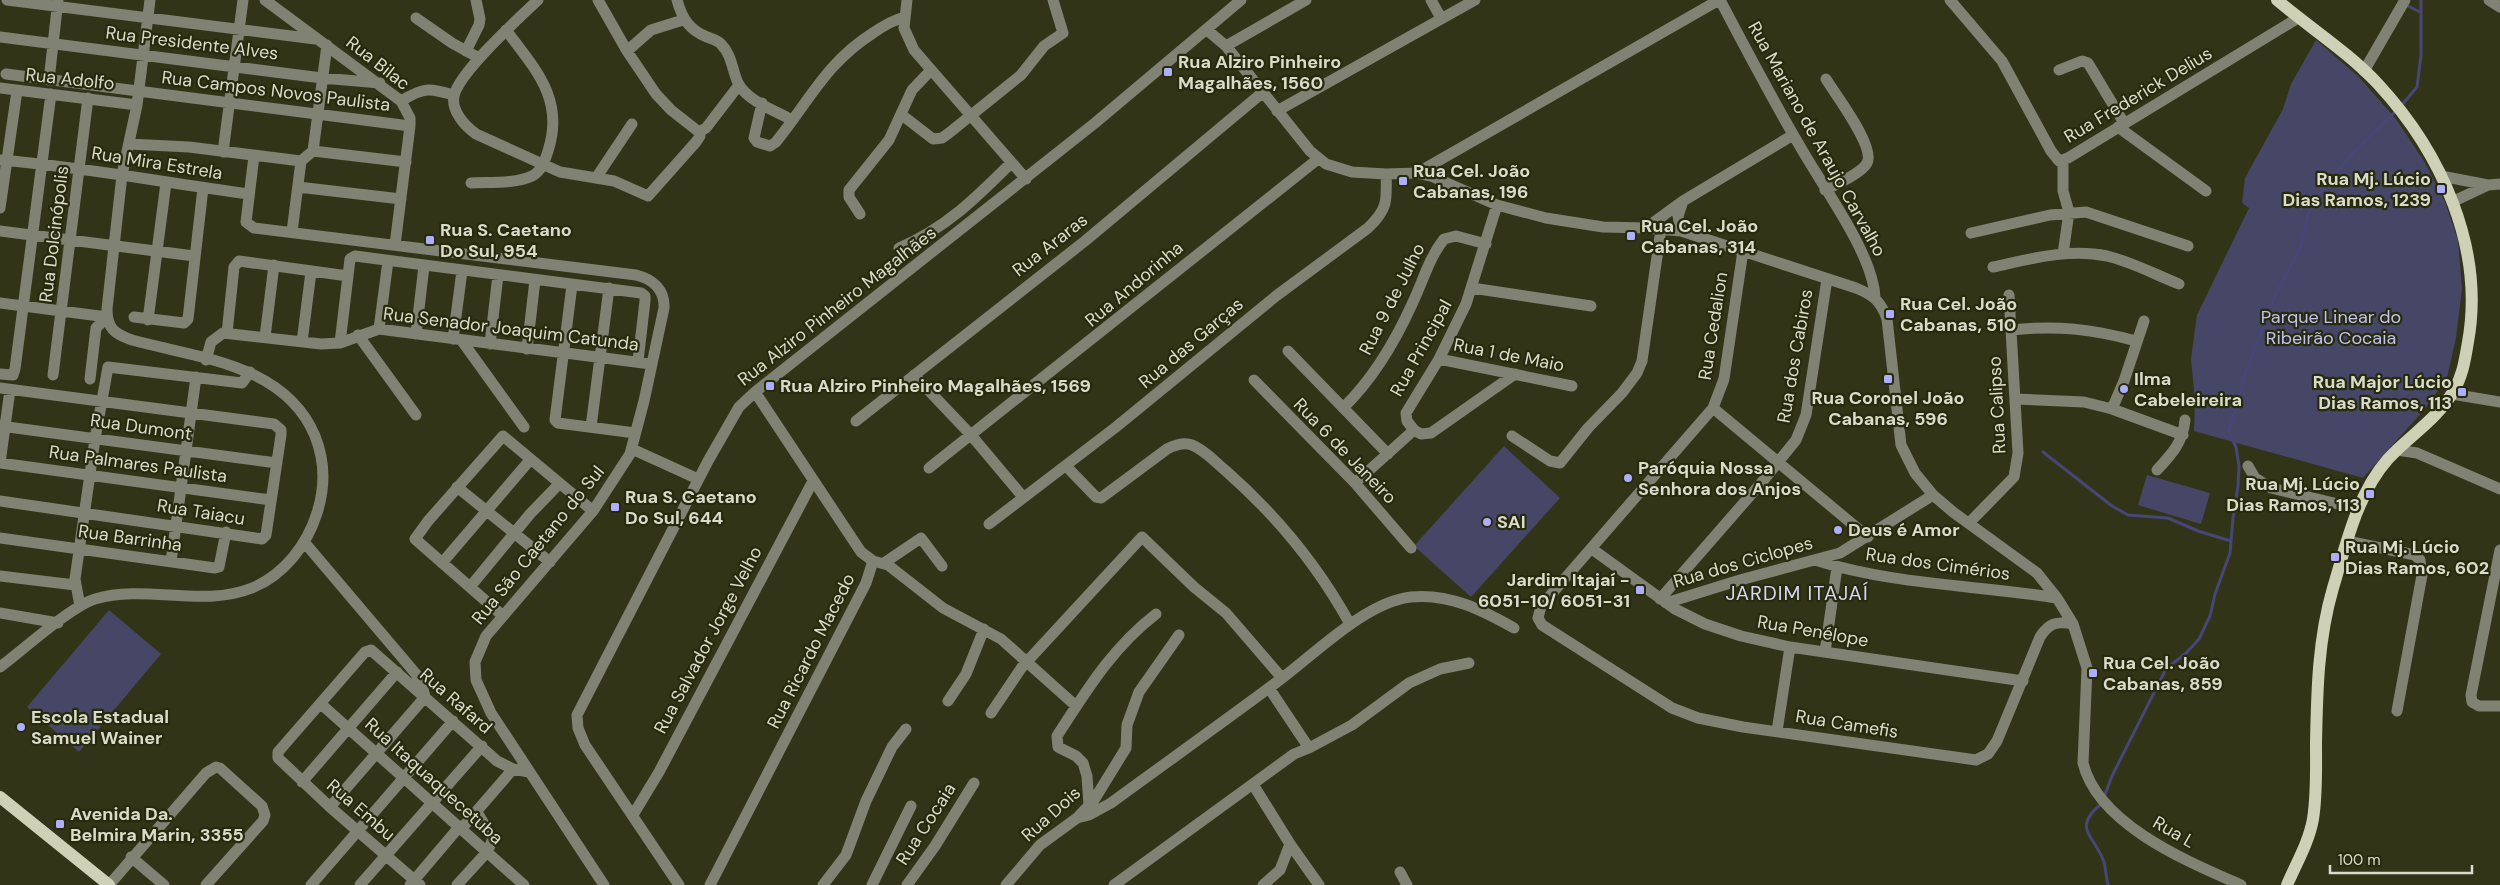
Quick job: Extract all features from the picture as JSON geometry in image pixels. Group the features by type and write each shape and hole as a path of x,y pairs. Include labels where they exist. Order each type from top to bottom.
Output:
{"main road":[{"path":"2277,0 2364,71 2395,102 2404,114 2441,176 2452,202 2468,252 2472,318 2463,371 2452,394 2428,423 2397,450 2368,485 2347,541 2324,620 2317,684 2316,785 2312,822 2287,885"},
{"path":"0,797 109,885"}],"street":[{"path":"7,0 58,3 148,18 239,29 322,42 322,78 313,151 301,161 292,232"},
{"path":"0,667 80,606 88,602 108,597 210,597 252,588 277,572 305,543 320,503 323,462 318,444 311,427 292,400 278,388 250,372 121,336 111,329 107,317 113,245 122,175 139,92 150,0"},
{"path":"223,152 243,0"},
{"name":"Rua Bilac","path":"265,0 380,83 401,101 410,118 410,126 395,245"},
{"path":"466,51 479,25 480,19 476,0"},
{"path":"538,0 479,58 454,95 455,106 467,128 543,166 560,172 614,181 648,196 696,142 700,136 699,132"},
{"path":"598,0 627,51 656,94 678,116 699,132"},
{"path":"677,0 683,20 696,32 722,45 734,67 739,85 762,103 792,120"},
{"path":"906,0 904,28 908,41 1026,179"},
{"path":"902,115 928,136 937,139 970,115 1021,75 1044,46 1063,33 1053,0"},
{"name":"Rua Alziro Pinheiro Magalhães","path":"679,885 585,745 578,728 577,715 698,479 736,412 755,392 1026,179 1208,30 1241,0"},
{"path":"1226,46 1306,0"},
{"path":"1431,0 1441,18"},
{"path":"1277,112 1475,0"},
{"path":"1208,30 1226,46 1277,112 1318,159 1336,168 1352,172 1386,174 1417,172 1719,0"},
{"name":"Rua Mariano de Araujo Carvalho","path":"1719,0 1793,136 1868,266 1875,297 1888,318 1901,445 1915,473 1933,495 1969,523"},
{"name":"Rua Frederick Delius","path":"1950,0 2002,61 2051,151 2056,159 2063,160 2298,18"},
{"path":"2364,71 2405,0"},
{"path":"2489,0 2500,7"},
{"path":"48,80 58,3"},
{"path":"416,18 479,58"},
{"path":"762,103 753,135 754,140 761,144 773,145 824,76 840,58 881,28 904,18"},
{"path":"627,51 651,30 683,20"},
{"path":"471,183 523,179 532,176 543,166 551,140 553,110 549,92 543,80 506,30"},
{"name":"Rua Presidente Alves","path":"0,36 322,78 380,83"},
{"path":"2060,70 2082,61 2088,63 2121,125 2206,191"},
{"path":"860,214 849,197 850,190 881,152 902,115 912,90 931,70"},
{"name":"Rua Adolfo","path":"6,74 139,92"},
{"path":"1825,190 1865,166 1869,155 1864,140 1826,78"},
{"path":"699,132 706,128 739,85"},
{"name":"Rua Adolfo","path":"0,88 137,105"},
{"path":"401,101 418,90 429,88 454,95"},
{"path":"0,208 3,160 17,91"},
{"name":"Rua Campos Novos Paulista","path":"139,92 410,126"},
{"name":"Rua Araras","path":"856,421 1085,241 1262,93"},
{"path":"5,375 15,372 51,94"},
{"name":"Rua Dolcinópolis","path":"53,375 88,98"},
{"path":"596,178 632,124"},
{"path":"1646,228 1683,201 1793,136"},
{"path":"129,144 189,147 301,161"},
{"path":"313,151 406,162"},
{"path":"250,194 254,156"},
{"name":"Rua Andorinha","path":"929,468 1318,159"},
{"name":"Rua Mira Estrela","path":"3,160 80,169 166,184 250,194"},
{"path":"2063,160 2063,191 2069,212 2063,254"},
{"path":"899,248 954,218 979,196 1011,162"},
{"path":"1417,172 1497,205 1566,223 1681,232 1827,279 1875,297"},
{"name":"Rua das Garças","path":"989,524 1066,466 1276,296 1368,228 1379,217 1385,206 1386,174"},
{"path":"2441,176 2497,183"},
{"path":"2452,202 2497,183"},
{"path":"148,320 166,184"},
{"path":"298,187 401,199"},
{"path":"134,318 186,321 203,188"},
{"name":"Rua São Caetano do Sul","path":"250,194 246,222 254,228 644,277 658,287 664,300 644,401 632,449 619,474 593,512 486,636 477,654 476,680 491,713 604,885"},
{"path":"1681,232 1678,216 1683,201"},
{"name":"Rua Principal","path":"1414,430 1407,421 1406,412 1439,359 1472,288 1497,205"},
{"path":"1971,234 2069,212 2086,212 2188,246"},
{"path":"1512,436 1550,462 1560,463 1588,428 1631,383 1642,361 1661,229"},
{"path":"0,231 194,256"},
{"name":"Rua 9 de Julho","path":"1343,408 1372,376 1397,335 1432,257 1444,239 1456,236 1486,244"},
{"name":"Rua Cedalion","path":"1554,634 1542,625 1538,618 1538,612 1713,408 1724,379 1743,251"},
{"path":"1993,267 2063,254 2108,256 2179,284"},
{"path":"206,360 213,339 226,333 302,342 340,343 350,259 355,256 640,293 645,296 638,361"},
{"path":"226,333 234,267 243,260 311,272 348,276"},
{"path":"379,329 388,261"},
{"path":"266,338 274,265"},
{"path":"416,334 424,266"},
{"path":"462,271 457,340 524,427"},
{"path":"302,342 311,272"},
{"path":"490,344 498,275"},
{"name":"Rua dos Cabiros","path":"1663,601 1780,462 1796,440 1806,415 1827,279"},
{"path":"527,349 535,280"},
{"path":"572,285 555,420 635,433"},
{"path":"591,427 609,288"},
{"path":"1472,288 1591,306"},
{"name":"Rua Calipso","path":"1969,523 2016,474 2018,453 2009,295"},
{"path":"0,303 107,317"},
{"path":"90,379 96,328 107,317"},
{"path":"2112,410 2144,322"},
{"path":"2012,330 2062,326 2105,333 2136,341"},
{"name":"Rua Senador Joaquim Catunda","path":"340,343 379,329 651,364"},
{"path":"358,335 416,416"},
{"path":"1288,351 1388,454"},
{"name":"Rua 1 de Maio","path":"1439,359 1572,386"},
{"path":"80,606 75,585 95,438 109,366 242,383 250,372"},
{"path":"1355,483 1414,430 1421,434 1431,433 1515,374"},
{"path":"914,375 971,435 1023,497"},
{"path":"171,562 196,377"},
{"name":"Rua 6 de Janeiro","path":"1254,380 1355,483 1411,548"},
{"path":"0,463 5,389 191,414"},
{"name":"Rua Ricardo Macedo","path":"710,885 866,583 872,561 861,552 755,392"},
{"path":"2452,394 2500,402"},
{"path":"2015,399 2084,402 2183,435"},
{"path":"1713,408 1868,537"},
{"name":"Rua Taiacu","path":"0,500 226,532 260,539 265,537 281,430 274,424 191,414"},
{"path":"2157,470 2173,453 2183,435 2185,420"},
{"name":"Rua Dumont","path":"2,426 277,464"},
{"path":"503,616 416,541 415,537 457,486 501,436 593,512"},
{"path":"2412,437 2417,453"},
{"path":"1066,466 1096,497 1101,498 1172,446 1188,444 1203,450 1253,494 1277,521 1324,580 1350,624"},
{"path":"632,449 698,479"},
{"path":"2397,450 2417,453 2500,489"},
{"path":"442,563 530,460"},
{"name":"Rua Palmares Paulista","path":"0,463 271,500"},
{"path":"2248,466 2255,478 2271,488 2359,509"},
{"name":"Rua Salvador Jorge Velho","path":"633,815 658,772 813,481"},
{"path":"470,587 559,484"},
{"path":"457,486 514,535 550,562"},
{"name":"Rua dos Ciclopes","path":"1663,601 1840,553 1933,495"},
{"name":"Rua L","path":"1969,523 2037,573 2057,598 2073,624 2088,668 2084,763 2086,775 2099,795 2140,833 2161,847 2242,885"},
{"name":"Rua Barrinha","path":"0,538 218,568 226,532"},
{"path":"991,713 1027,662 1142,537 1194,588 1226,613 1282,678"},
{"path":"884,563 921,538 942,566"},
{"path":"2347,541 2415,555 2420,560 2422,566 2420,593 2397,711"},
{"path":"305,543 416,674 422,685 425,697 330,807"},
{"name":"Rua Penélope","path":"1592,549 1663,601 1705,624 1741,636 1790,647 2023,681"},
{"path":"2500,550 2472,684 2472,702 2479,706 2500,706"},
{"name":"Rua dos Cimérios","path":"1815,560 1837,567 1940,584 2057,598"},
{"path":"872,561 884,563 943,608 984,629 1013,648 1076,706"},
{"path":"1826,652 1837,567"},
{"path":"0,576 75,585"},
{"path":"1077,818 1088,815 1111,803 1269,688 1350,624 1387,605 1408,597 1431,596 1474,606 1514,628"},
{"path":"0,613 58,623"},
{"path":"1089,805 1087,776 1083,763 1076,756 1058,747 1056,743 1057,736 1110,658 1156,614"},
{"name":"Rua Camefis","path":"1554,634 1672,708 1698,718 1976,760 1988,754 1997,741 2040,637 2046,628 2059,622 2073,624"},
{"path":"948,702 966,674 984,629"},
{"name":"Rua Dois","path":"1006,885 1040,845 1077,818 1089,805 1126,748 1127,725 1139,692 1179,635"},
{"path":"1776,731 1790,647"},
{"name":"Rua Rafard","path":"321,704 365,652 371,650 497,761 513,769 529,772"},
{"path":"1114,885 1254,786 1294,754 1352,725 1409,683 1440,669 1469,663"},
{"path":"302,782 397,672"},
{"path":"1269,688 1309,748"},
{"name":"Rua Itaquaquecetuba","path":"321,704 461,827 487,852 511,881 524,885"},
{"name":"Rua Embu","path":"321,704 278,752 280,761 414,883"},
{"path":"311,885 453,722"},
{"path":"823,885 846,855 866,801 892,747 906,729"},
{"path":"360,885 482,746"},
{"path":"109,885 206,773 216,766 262,806 265,815 263,821 206,885"},
{"path":"414,883 513,769"},
{"name":"Rua Cocaia","path":"907,885 936,846 974,783"},
{"path":"1254,786 1290,844 1319,885"},
{"path":"872,885 911,806"},
{"path":"457,885 487,852 492,843 492,835 477,812"},
{"path":"1263,885 1280,870 1290,844"},
{"path":"132,857 164,885"},
{"path":"1400,872 1407,885"}],"green space":[{"name":"Parque Linear do Ribeirão Cocaia","path":"2316,40 2358,76 2396,119 2424,161 2445,202 2458,240 2462,289 2456,338 2447,378 2424,410 2363,478 2194,431 2195,400 2191,359 2197,315 2249,208 2242,203 2245,178 2283,109 2291,84"},
{"name":"SAI","path":"1504,446 1560,498 1471,597 1414,546"},
{"path":"2147,475 2210,493 2201,524 2138,505"},
{"path":"109,610 161,654 79,752 27,707"}],"waterway":[{"path":"2401,106 2417,87 2421,55 2421,0"},
{"path":"2406,5 2420,12"},
{"path":"2104,797 2112,776 2166,669 2186,653 2199,639 2210,616 2215,594 2230,553 2238,486 2239,466 2236,447 2229,432 2244,377 2277,291 2301,247 2310,205 2350,156 2397,110"},
{"path":"2043,452 2112,506 2128,515 2168,518 2198,531 2231,541"},
{"path":"2102,803 2088,819 2086,826 2104,862 2108,885"}],"place":[{"name":"Rua Alziro Pinheiro Magalhães, 1560","path":"1168,72"},
{"name":"Rua Cel. João Cabanas, 196","path":"1403,181"},
{"name":"Rua Mj. Lúcio Dias Ramos, 1239","path":"2441,189"},
{"name":"Rua Cel. João Cabanas, 314","path":"1631,236"},
{"name":"Rua S. Caetano Do Sul, 954","path":"430,240"},
{"name":"Rua Cel. João Cabanas, 510","path":"1890,314"},
{"name":"Rua Coronel João Cabanas, 596","path":"1888,379"},
{"name":"Rua Alziro Pinheiro Magalhães, 1569","path":"770,386"},
{"name":"Ilma Cabeleireira","path":"2124,389"},
{"name":"Rua Major Lúcio Dias Ramos, 113","path":"2462,392"},
{"name":"Paróquia Nossa Senhora dos Anjos","path":"1628,478"},
{"name":"Rua Mj. Lúcio Dias Ramos, 113","path":"2370,494"},
{"name":"Rua S. Caetano Do Sul, 644","path":"615,507"},
{"name":"SAI","path":"1487,522"},
{"name":"Deus é Amor","path":"1838,530"},
{"name":"Rua Mj. Lúcio Dias Ramos, 602","path":"2335,557"},
{"name":"Jardim Itajaí - 6051-10/ 6051-31","path":"1640,590"},
{"name":"Rua Cel. João Cabanas, 859","path":"2093,673"},
{"name":"Escola Estadual Samuel Wainer","path":"21,727"},
{"name":"Avenida Da. Belmira Marin, 3355","path":"60,824"}],"district":[{"name":"JARDIM ITAJAÍ","path":"1797,593"}]}
